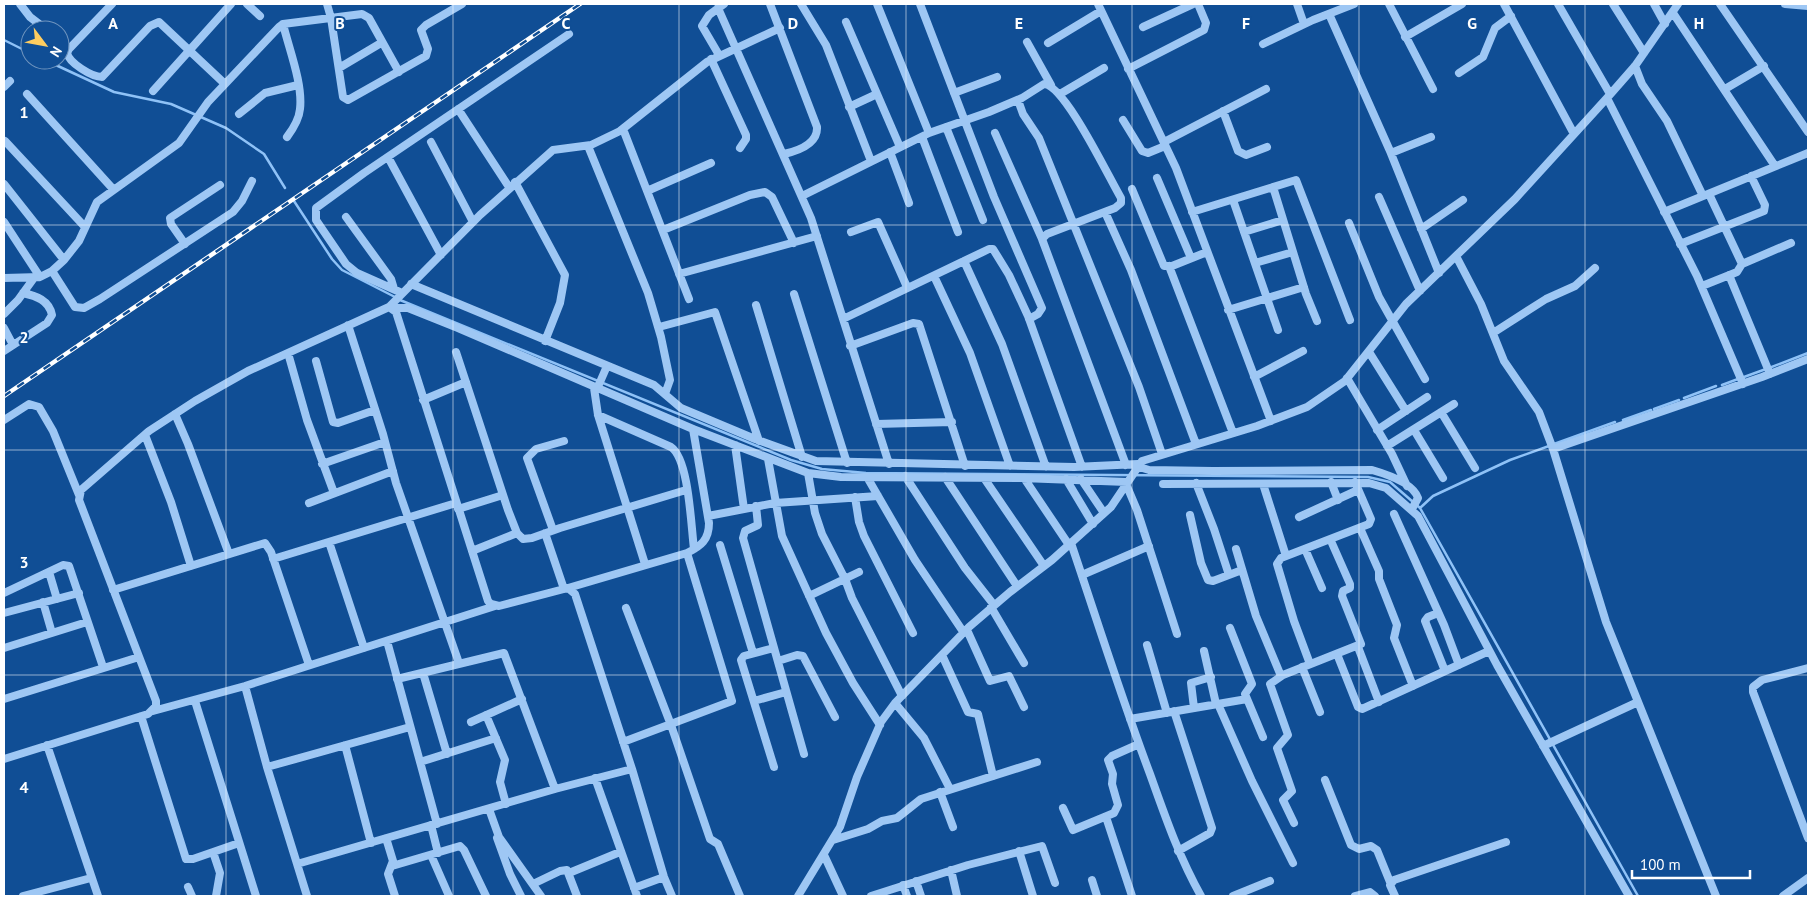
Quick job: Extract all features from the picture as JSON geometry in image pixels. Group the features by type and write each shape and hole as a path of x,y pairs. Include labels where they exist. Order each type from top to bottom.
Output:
{"street":[{"path":"20,4 33,20"},
{"path":"70,50 112,4"},
{"path":"153,91 231,4"},
{"path":"247,4 260,16"},
{"path":"327,4 331,18 343,97 348,100 399,72 428,52 421,30 462,4"},
{"path":"770,4 817,127 816,137 802,148 784,154"},
{"path":"801,4 826,45 871,161"},
{"path":"877,4 958,232"},
{"path":"920,4 994,197 1042,308 1038,314 1029,319"},
{"path":"1142,28 1193,4"},
{"path":"1128,69 1204,30 1206,23 1198,4"},
{"path":"1297,4 1304,24"},
{"path":"1263,44 1304,24 1354,4"},
{"path":"1389,4 1433,89"},
{"path":"1406,37 1462,4"},
{"path":"1504,4 1574,134"},
{"path":"1560,4 1702,286 1744,384"},
{"path":"1612,4 1644,53"},
{"path":"1654,4 1665,24"},
{"path":"798,896 834,840 864,760 880,725 895,703 942,655 993,606 1070,544 1117,501 1137,466 1162,454 1271,421 1315,403 1348,378 1392,322 1420,291 1515,199 1635,66 1678,4"},
{"path":"1720,4 1808,132"},
{"path":"1785,4 1808,6"},
{"path":"719,55 702,26 709,15 721,6 736,47 784,154 817,236 844,319 850,346 889,464"},
{"path":"1048,42 1100,8 1164,144 1192,212 1271,421"},
{"path":"1672,13 1725,89 1775,166"},
{"path":"4,314 37,278 52,271 76,246 97,202 179,143 203,109 283,24 362,14 368,18 399,72"},
{"path":"1329,14 1391,153 1438,273"},
{"path":"1459,73 1483,57 1495,28 1511,16"},
{"path":"70,60 94,76 102,77 150,26 158,22 225,84"},
{"path":"846,22 900,147"},
{"path":"283,24 298,86 301,108 299,116 287,137"},
{"path":"79,495 85,486 145,435 175,414 240,375 348,325 395,299 512,185 553,150 588,146 623,129 666,92 711,59 780,28"},
{"path":"569,34 316,208 314,216 346,264 408,308 693,429 808,473 833,477 1024,478 1127,482"},
{"path":"1027,42 1051,85 1060,94 1121,198 1119,205 1047,234 1042,239"},
{"path":"339,68 381,43"},
{"path":"711,59 746,134 746,139 740,148"},
{"path":"1635,66 1642,84 1667,121 1724,226 1742,264 1740,270 1702,286"},
{"path":"1725,89 1764,66"},
{"path":"1060,94 1104,68"},
{"path":"954,93 997,78"},
{"path":"4,88 10,81"},
{"path":"802,196 925,135 1018,100 1044,84 1051,85"},
{"path":"239,114 265,93 298,86"},
{"path":"1123,120 1142,152 1148,153 1222,111 1266,89"},
{"path":"27,94 113,189"},
{"path":"850,107 877,94"},
{"path":"1018,100 1023,114 1039,138 1074,224 1139,387 1162,454"},
{"path":"458,109 512,185 565,275 560,303 545,341"},
{"path":"1222,111 1238,151 1246,155 1267,146"},
{"path":"946,127 983,220"},
{"path":"623,129 689,299"},
{"path":"995,133 1042,239 1126,465"},
{"path":"1391,153 1431,137"},
{"path":"5,141 85,227"},
{"path":"431,142 473,222"},
{"path":"588,146 648,293 670,380 665,394"},
{"path":"890,152 909,203"},
{"path":"1664,212 1808,153"},
{"path":"388,157 441,255"},
{"path":"647,191 711,163"},
{"path":"1680,244 1764,211 1765,206 1751,176"},
{"path":"1157,178 1191,258"},
{"path":"1192,212 1293,180 1299,182 1350,320"},
{"path":"52,271 75,307 84,308 185,244 239,206 252,181"},
{"path":"4,184 64,260"},
{"path":"185,244 171,224 170,218 220,185"},
{"path":"1273,187 1292,252 1317,321"},
{"path":"1132,189 1162,264 1165,267 1207,252"},
{"path":"663,230 750,195 765,192 772,198 794,243"},
{"path":"1379,197 1420,291"},
{"path":"1233,200 1278,330"},
{"path":"1421,229 1462,200"},
{"path":"1105,212 1131,270 1196,444"},
{"path":"346,217 391,279 423,400 488,601 494,606"},
{"path":"1244,232 1283,220"},
{"path":"4,222 37,278"},
{"path":"851,232 878,222 907,287"},
{"path":"1349,223 1379,298 1425,379"},
{"path":"679,274 817,236"},
{"path":"1742,264 1791,243"},
{"path":"844,319 988,249 996,251 1029,319 1082,467"},
{"path":"1255,263 1292,252"},
{"path":"1456,256 1472,286 1504,361 1536,406 1554,449 1606,622 1716,896"},
{"path":"964,261 1002,344 1046,467"},
{"path":"1169,266 1233,433"},
{"path":"1493,333 1546,299 1575,286 1595,268"},
{"path":"1730,275 1770,374"},
{"path":"934,276 970,353 1010,466"},
{"path":"4,278 37,278"},
{"path":"411,284 654,385 681,408 816,461 965,466 1082,467 1126,465 1137,466 1144,470 1365,469 1386,475 1407,486 1417,494 1415,505 1418,516 1489,651 1545,745 1629,896"},
{"path":"1228,310 1304,287"},
{"path":"4,351 47,323 52,316 44,301 23,293"},
{"path":"794,294 847,463"},
{"path":"756,305 802,457"},
{"path":"658,327 715,312 759,440"},
{"path":"850,346 917,322 952,422 965,466"},
{"path":"348,325 408,518 446,621 459,663"},
{"path":"4,328 14,344"},
{"path":"1254,376 1304,351"},
{"path":"456,352 503,495 517,533 523,539 686,490"},
{"path":"1369,352 1406,411"},
{"path":"288,353 307,420 334,494"},
{"path":"1554,449 1744,384 1808,359"},
{"path":"316,361 333,422 338,423 375,410"},
{"path":"607,366 596,387 598,414 645,564"},
{"path":"1348,378 1387,446 1407,486"},
{"path":"423,400 466,382"},
{"path":"1377,430 1427,397"},
{"path":"4,420 29,404 39,407 53,430 156,701 153,711"},
{"path":"1387,446 1454,404"},
{"path":"1441,412 1475,468"},
{"path":"175,414 229,554"},
{"path":"598,414 675,450 680,460 686,490 691,551 733,698 730,703 623,742"},
{"path":"876,424 952,422"},
{"path":"4,759 153,711 246,686 494,606 566,588 691,551 708,537 708,516 693,429"},
{"path":"1414,430 1443,478"},
{"path":"145,435 171,502 191,566"},
{"path":"322,464 385,442"},
{"path":"564,442 536,449 527,458 566,588 575,594 632,769 664,877 672,896"},
{"path":"735,445 744,509"},
{"path":"768,459 779,528 808,596 845,669 880,725"},
{"path":"310,503 393,471"},
{"path":"808,473 822,534 902,696"},
{"path":"904,476 965,568 993,606 1024,663"},
{"path":"868,477 915,560 965,632 990,681 1009,676 1024,707"},
{"path":"945,477 1017,586"},
{"path":"984,478 1044,566"},
{"path":"1024,478 1070,544 1178,851 1201,896"},
{"path":"1066,479 1092,524"},
{"path":"1081,479 1104,513"},
{"path":"1127,482 1177,634"},
{"path":"1331,482 1338,500"},
{"path":"1163,484 1354,482 1382,486 1415,505"},
{"path":"1320,712 1277,564 1281,558 1331,540 1371,522 1354,482"},
{"path":"1196,483 1214,529 1229,576"},
{"path":"1263,484 1286,556"},
{"path":"1299,517 1358,490"},
{"path":"273,559 408,518 503,495"},
{"path":"708,516 775,503 878,496"},
{"path":"855,497 858,522 913,633"},
{"path":"756,506 758,525 745,530 743,538 804,754"},
{"path":"1394,514 1438,612 1459,665"},
{"path":"1190,515 1206,576 1213,581 1242,570"},
{"path":"1360,528 1379,571 1379,579 1397,625 1394,638 1413,686"},
{"path":"472,552 517,533"},
{"path":"1294,823 1283,800 1292,793 1292,789 1277,748 1288,735 1270,684 1281,676 1358,647 1361,642 1342,593 1350,586 1331,540"},
{"path":"329,542 364,648"},
{"path":"113,590 265,544 269,547 309,665"},
{"path":"720,545 753,653"},
{"path":"1082,574 1149,546"},
{"path":"1236,549 1256,616 1281,676"},
{"path":"1305,549 1322,588"},
{"path":"4,593 63,565 69,566 104,667"},
{"path":"48,572 57,599"},
{"path":"808,596 859,572"},
{"path":"4,613 79,593"},
{"path":"43,602 52,633"},
{"path":"626,608 671,724 710,839 718,844 740,896"},
{"path":"1438,612 1428,617 1425,623 1445,672"},
{"path":"4,648 87,622"},
{"path":"1230,628 1252,684 1245,692 1263,737"},
{"path":"387,641 420,762 434,824 434,854 449,896"},
{"path":"1147,645 1212,828 1210,833 1178,851"},
{"path":"1358,647 1379,702"},
{"path":"774,648 744,656 741,660 774,767"},
{"path":"1204,651 1217,704 1252,782 1293,863"},
{"path":"1337,654 1358,707 1365,709 1489,651"},
{"path":"396,679 504,653 555,789"},
{"path":"778,661 796,655 802,656 835,717"},
{"path":"942,655 968,712 978,714 993,776"},
{"path":"4,699 138,657"},
{"path":"1808,668 1762,680 1753,687 1753,692 1808,838"},
{"path":"423,672 447,754"},
{"path":"1194,708 1191,683 1211,677"},
{"path":"246,686 267,767 306,895 297,896"},
{"path":"754,701 786,692"},
{"path":"471,722 522,699"},
{"path":"1130,719 1247,699"},
{"path":"194,701 256,896"},
{"path":"1545,745 1638,702"},
{"path":"895,703 924,738 950,789"},
{"path":"141,716 184,856 188,860 239,844"},
{"path":"486,716 505,760 500,782 506,804"},
{"path":"267,767 410,727"},
{"path":"420,762 496,738"},
{"path":"1063,808 1073,830 1106,817 1118,808 1112,784 1113,774 1108,760 1112,756 1139,744"},
{"path":"47,745 98,896"},
{"path":"345,745 371,842"},
{"path":"834,840 868,829 882,821 897,818 918,800 1037,762"},
{"path":"297,864 555,789 632,769"},
{"path":"595,778 637,896"},
{"path":"1325,780 1351,845 1359,849 1371,846 1377,850 1390,882 1390,888 1395,896"},
{"path":"940,792 953,827"},
{"path":"489,809 502,856 521,896"},
{"path":"1106,817 1132,896"},
{"path":"496,831 541,896"},
{"path":"386,838 393,861 388,874 395,896"},
{"path":"1390,882 1506,842"},
{"path":"871,896 890,893 903,885 951,870 1043,846 1055,882"},
{"path":"392,866 462,847 486,896"},
{"path":"1019,851 1033,896"},
{"path":"214,852 220,874 216,896"},
{"path":"569,873 620,852"},
{"path":"824,855 843,896"},
{"path":"533,884 560,871 567,870 577,896"},
{"path":"951,870 957,896"},
{"path":"634,888 664,877"},
{"path":"23,896 91,878"},
{"path":"1783,896 1808,878"},
{"path":"1092,880 1097,896"},
{"path":"916,881 921,896"},
{"path":"1233,896 1270,881"},
{"path":"903,885 907,896"},
{"path":"188,887 192,896"},
{"path":"1254,888 1257,896"},
{"path":"1355,896 1370,892 1375,896"}],"waterway":[{"path":"4,40 20,48"},
{"path":"67,70 114,92 171,104 226,128 264,154 285,188"},
{"path":"294,201 332,259 342,270 395,297"},
{"path":"400,300 791,460 822,469 866,473 1368,477 1390,482 1420,508 1638,896"},
{"path":"1769,368 1808,353"},
{"path":"1744,377 1766,369"},
{"path":"1722,385 1738,379"},
{"path":"1684,398 1716,386"},
{"path":"1654,409 1679,400"},
{"path":"1623,420 1651,410"},
{"path":"1554,444 1615,422"},
{"path":"1420,508 1433,496 1510,460 1549,446"}],"railway":[{"path":"4,396 580,4"}]}
